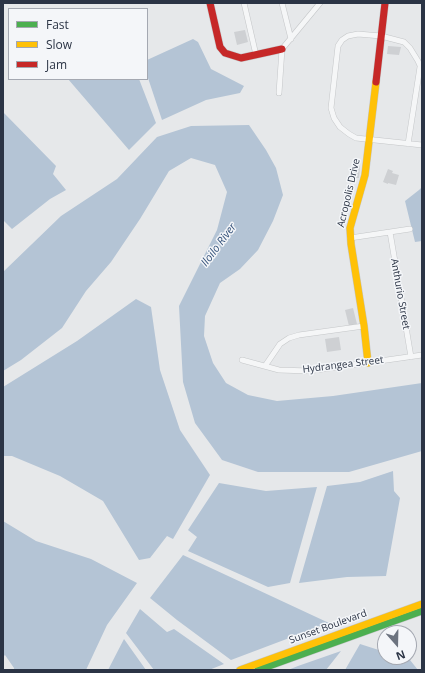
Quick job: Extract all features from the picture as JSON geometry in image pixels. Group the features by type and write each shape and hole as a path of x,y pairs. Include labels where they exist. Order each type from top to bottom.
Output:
{"street":[{"path":"210,3 222,50 225,53 241,58 282,49 320,3"},
{"path":"244,3 256,55"},
{"path":"282,3 291,39"},
{"name":"Acropolis Drive","path":"368,363 364,326 350,238 350,228 364,175 385,3"},
{"path":"408,144 421,68 418,61 410,48 404,42 381,36 358,34 348,36 342,40 338,46 331,108 334,118 340,127 356,138 369,140 408,144 422,145"},
{"path":"279,93 282,49"},
{"path":"350,238 410,229"},
{"name":"Anthurio Street","path":"390,232 411,357"},
{"path":"265,366 280,344 289,338 299,334 364,326"},
{"name":"Hydrangea Street","path":"242,360 280,370 309,371 422,355"},
{"name":"Sunset Boulevard","path":"240,670 422,604"},
{"name":"Sunset Boulevard","path":"258,670 422,611"}],"water":[{"path":"193,39 198,42 211,69 244,86 240,93 206,100 162,120 148,78 148,60"},
{"path":"69,80 139,80 156,123 129,150"},
{"path":"3,112 56,166 53,174 66,190 50,199 12,229 3,220"},
{"name":"Iloilo River","path":"249,125 276,168 283,195 273,221 258,250 240,269 220,283 205,316 204,336 213,363 226,383 248,395 277,401 333,396 422,383 422,451 349,472 258,472 222,460 195,423 183,382 179,306 217,230 227,192 215,165 191,158 169,171 140,219 111,262 86,291 62,328 21,360 3,371 3,272 61,216 117,179 157,137 191,126"},
{"path":"422,187 422,241 415,242 405,201"},
{"path":"136,299 151,307 160,370 180,430 210,475 173,539 167,536 150,558 139,560 103,501 60,476 12,456 3,456 3,387 77,341"},
{"path":"393,471 394,491 400,498 386,576 347,577 299,583 327,486 360,482"},
{"path":"219,483 266,491 317,487 290,583 268,587 188,551 197,537 188,530"},
{"path":"3,521 36,541 91,559 137,583 107,625 86,670 14,670 5,655 3,657"},
{"path":"183,555 329,623 231,660 150,598"},
{"path":"140,609 167,632 174,629 224,664 209,670 154,670 126,633"},
{"path":"124,639 146,670 108,670"},
{"path":"360,644 377,649 377,665 414,665 418,670 345,670"},
{"path":"341,651 326,670 288,670 298,666"}],"building":[{"path":"245,30 248,42 237,45 234,32"},
{"path":"388,46 401,47 399,55 387,54"},
{"path":"353,165 360,166 359,178 352,178"},
{"path":"388,169 393,171 392,173 399,175 396,185 383,182"},
{"path":"353,308 357,324 349,326 345,310"},
{"path":"339,337 341,350 327,352 325,339"}],"traffic: fast":[{"path":"258,670 422,611"}],"traffic: slow":[{"path":"368,363 350,228 365,175 376,82"},
{"path":"240,670 422,604"}],"traffic: jam":[{"path":"210,3 220,47 225,53 241,58 282,49"},
{"path":"376,82 385,3"}]}
